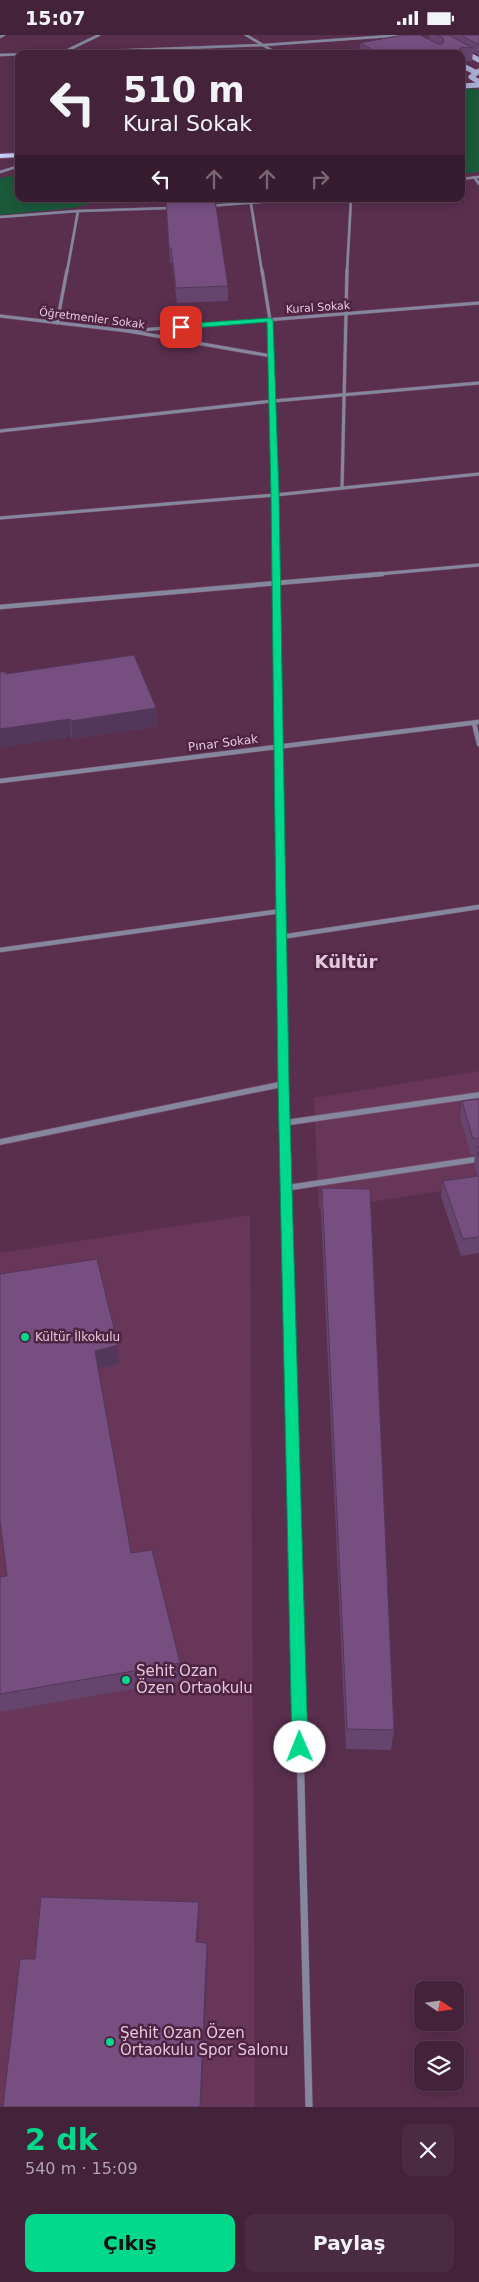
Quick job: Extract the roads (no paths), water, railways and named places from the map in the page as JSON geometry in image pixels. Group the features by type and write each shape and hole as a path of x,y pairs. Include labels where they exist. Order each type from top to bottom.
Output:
{"main road":[{"path":"403,35 411,39"},
{"path":"456,47 462,50"},
{"path":"465,52 479,59"},
{"path":"465,86 479,84 473,74"},
{"path":"0,155 15,155"}],"street":[{"path":"0,37 4,35"},
{"path":"67,50 99,35"},
{"path":"246,35 272,50"},
{"path":"105,50 264,45 403,35"},
{"path":"0,55 15,54"},
{"path":"0,172 15,167"},
{"path":"474,177 479,184"},
{"path":"465,178 479,177"},
{"path":"203,206 268,202"},
{"path":"342,488 345,314 351,202"},
{"path":"250,204 270,320 273,401 283,1084 309,2107"},
{"path":"0,217 78,211 174,207"},
{"path":"57,323 78,211"},
{"name":"Kural Sokak","path":"128,331 479,303"},
{"name":"Öğretmenler Sokak","path":"0,316 128,331 271,356"},
{"path":"0,431 273,401 479,383"},
{"path":"0,518 275,495 479,474"},
{"path":"0,607 479,565"},
{"path":"476,723 479,744"},
{"name":"Pınar Sokak","path":"0,781 279,745 476,723"},
{"path":"282,937 479,907"},
{"path":"0,951 281,911"},
{"path":"0,1142 283,1084"},
{"path":"284,1123 479,1095"},
{"path":"286,1188 479,1159"}],"place":[{"name":"Kültür İlkokulu","path":"25,1337"},
{"name":"Şehit Ozan Özen Ortaokulu","path":"126,1680"},
{"name":"Şehit Ozan Özen Ortaokulu Spor Salonu","path":"110,2042"}],"district":[{"name":"Kültür","path":"346,962"}]}
